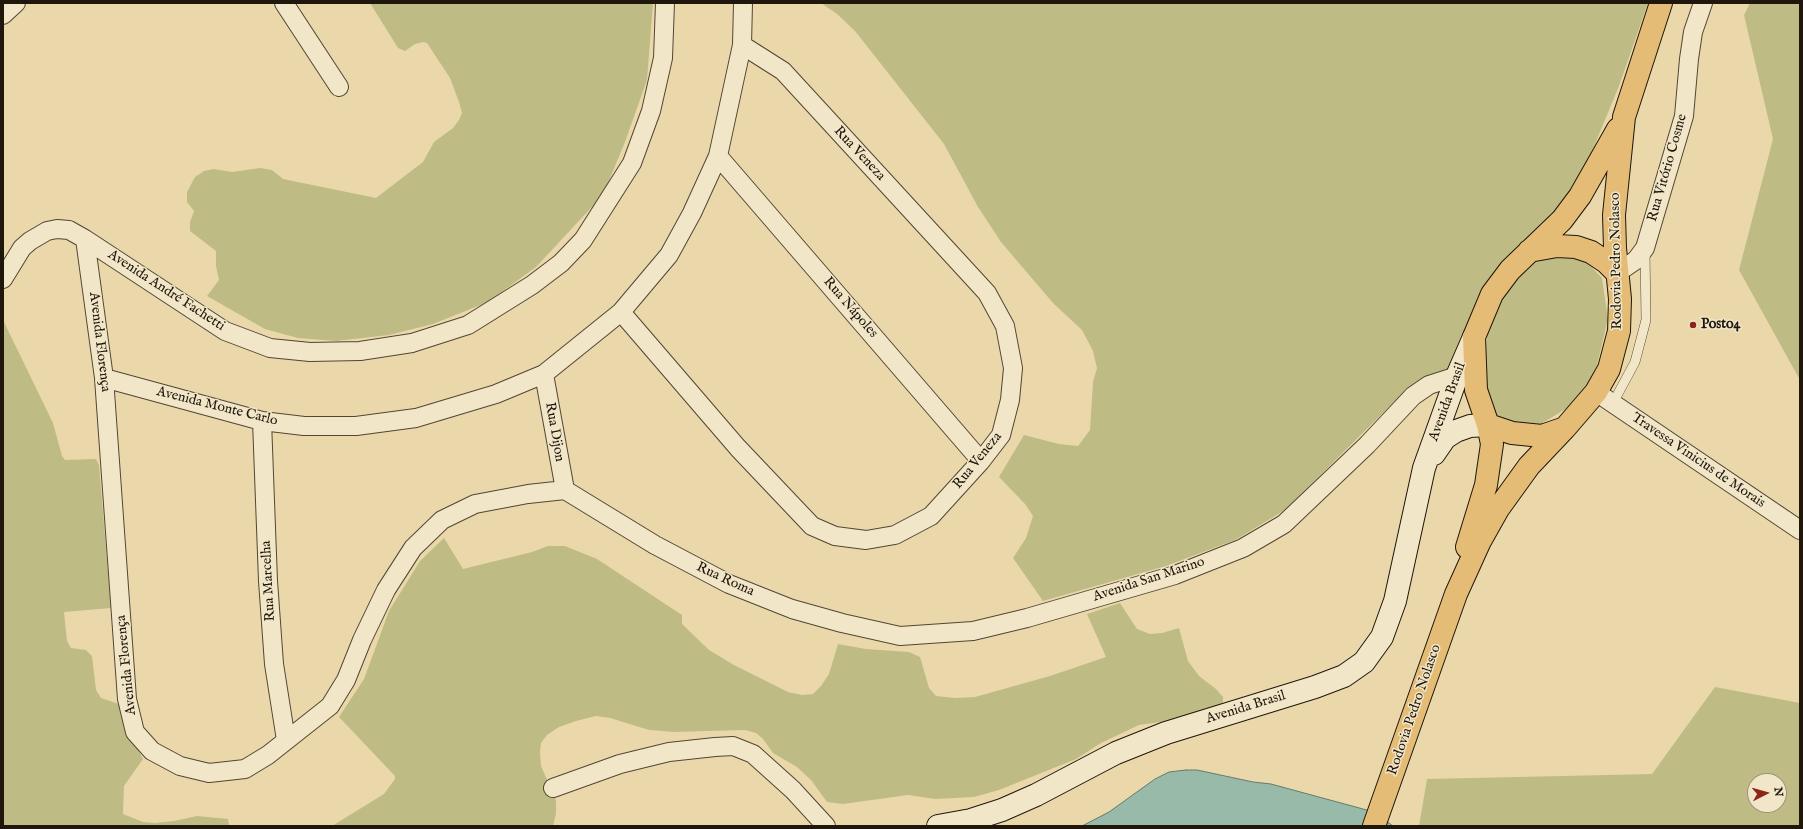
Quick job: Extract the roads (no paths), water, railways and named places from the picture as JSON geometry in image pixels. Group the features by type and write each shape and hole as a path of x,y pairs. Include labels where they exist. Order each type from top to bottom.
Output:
{"highway":[{"name":"Rodovia Pedro Nolasco","path":"1456,594 1463,559 1486,485 1492,444 1488,425 1476,390 1474,337 1492,294 1510,270 1562,220 1580,196 1600,164 1624,117 1661,3"},
{"name":"Rodovia Pedro Nolasco","path":"1374,826 1456,594 1480,541 1498,509 1529,466 1565,428 1604,398 1609,369 1619,331 1620,299 1614,215 1624,117"},
{"path":"1529,251 1556,246 1576,247 1591,252 1606,262 1617,273"},
{"path":"1488,425 1512,433 1537,436 1542,436 1565,428"}],"main road":[{"name":"Avenida Brasil","path":"938,826 971,820 1002,810 1036,795 1116,753 1166,733 1315,687 1344,676 1364,662 1382,637 1395,601 1424,468 1456,376 1474,337"},
{"name":"Avenida Brasil","path":"1424,468 1446,438 1456,431 1470,426 1488,425"}],"street":[{"path":"3,15 16,3"},
{"path":"284,3 339,87"},
{"name":"Avenida André Fachetti","path":"3,279 22,248 30,241 47,231 57,229 70,230 225,331 270,348 310,352 360,351 412,343 468,325 532,285 561,263 583,240 632,163 651,110 663,58 665,3"},
{"name":"Avenida Monte Carlo","path":"104,378 262,421 304,426 356,426 416,418 496,394 544,374 621,312 670,255 692,213 718,156 742,45 743,3"},
{"name":"Rua Vitório Cosme","path":"1617,273 1636,260 1645,248 1684,116 1689,58 1693,32 1703,3"},
{"name":"Rua Veneza","path":"621,312 764,476 812,526 835,536 866,540 895,535 931,516 981,461 1001,436 1010,400 1013,368 1005,326 987,293 783,72 742,45"},
{"name":"Rua Nápoles","path":"718,156 981,461"},
{"name":"Avenida Florença","path":"85,239 104,378 127,699 135,732 152,751 180,766 209,773 245,769 268,755 330,706 346,680 362,640 386,590 413,548 442,520 475,504 528,494 565,490"},
{"name":"Rua Dijon","path":"544,374 565,490"},
{"name":"Avenida San Marino","path":"900,636 974,631 1027,618 1175,575 1243,548 1284,524 1367,445 1413,396 1429,385 1456,376"},
{"name":"Travessa Vinicius de Morais","path":"1604,398 1800,530"},
{"name":"Rua Marcelha","path":"262,421 268,581 274,664 286,740"},
{"name":"Rua Roma","path":"565,490 655,545 729,584 792,609 842,623 900,636"},
{"path":"553,788 620,764 669,752 715,746 733,746 753,754 793,790 826,826"}],"lane":[{"path":"1604,398 1635,362 1646,320 1645,248"}],"place":[{"name":"Posto4","path":"1693,325"}]}
